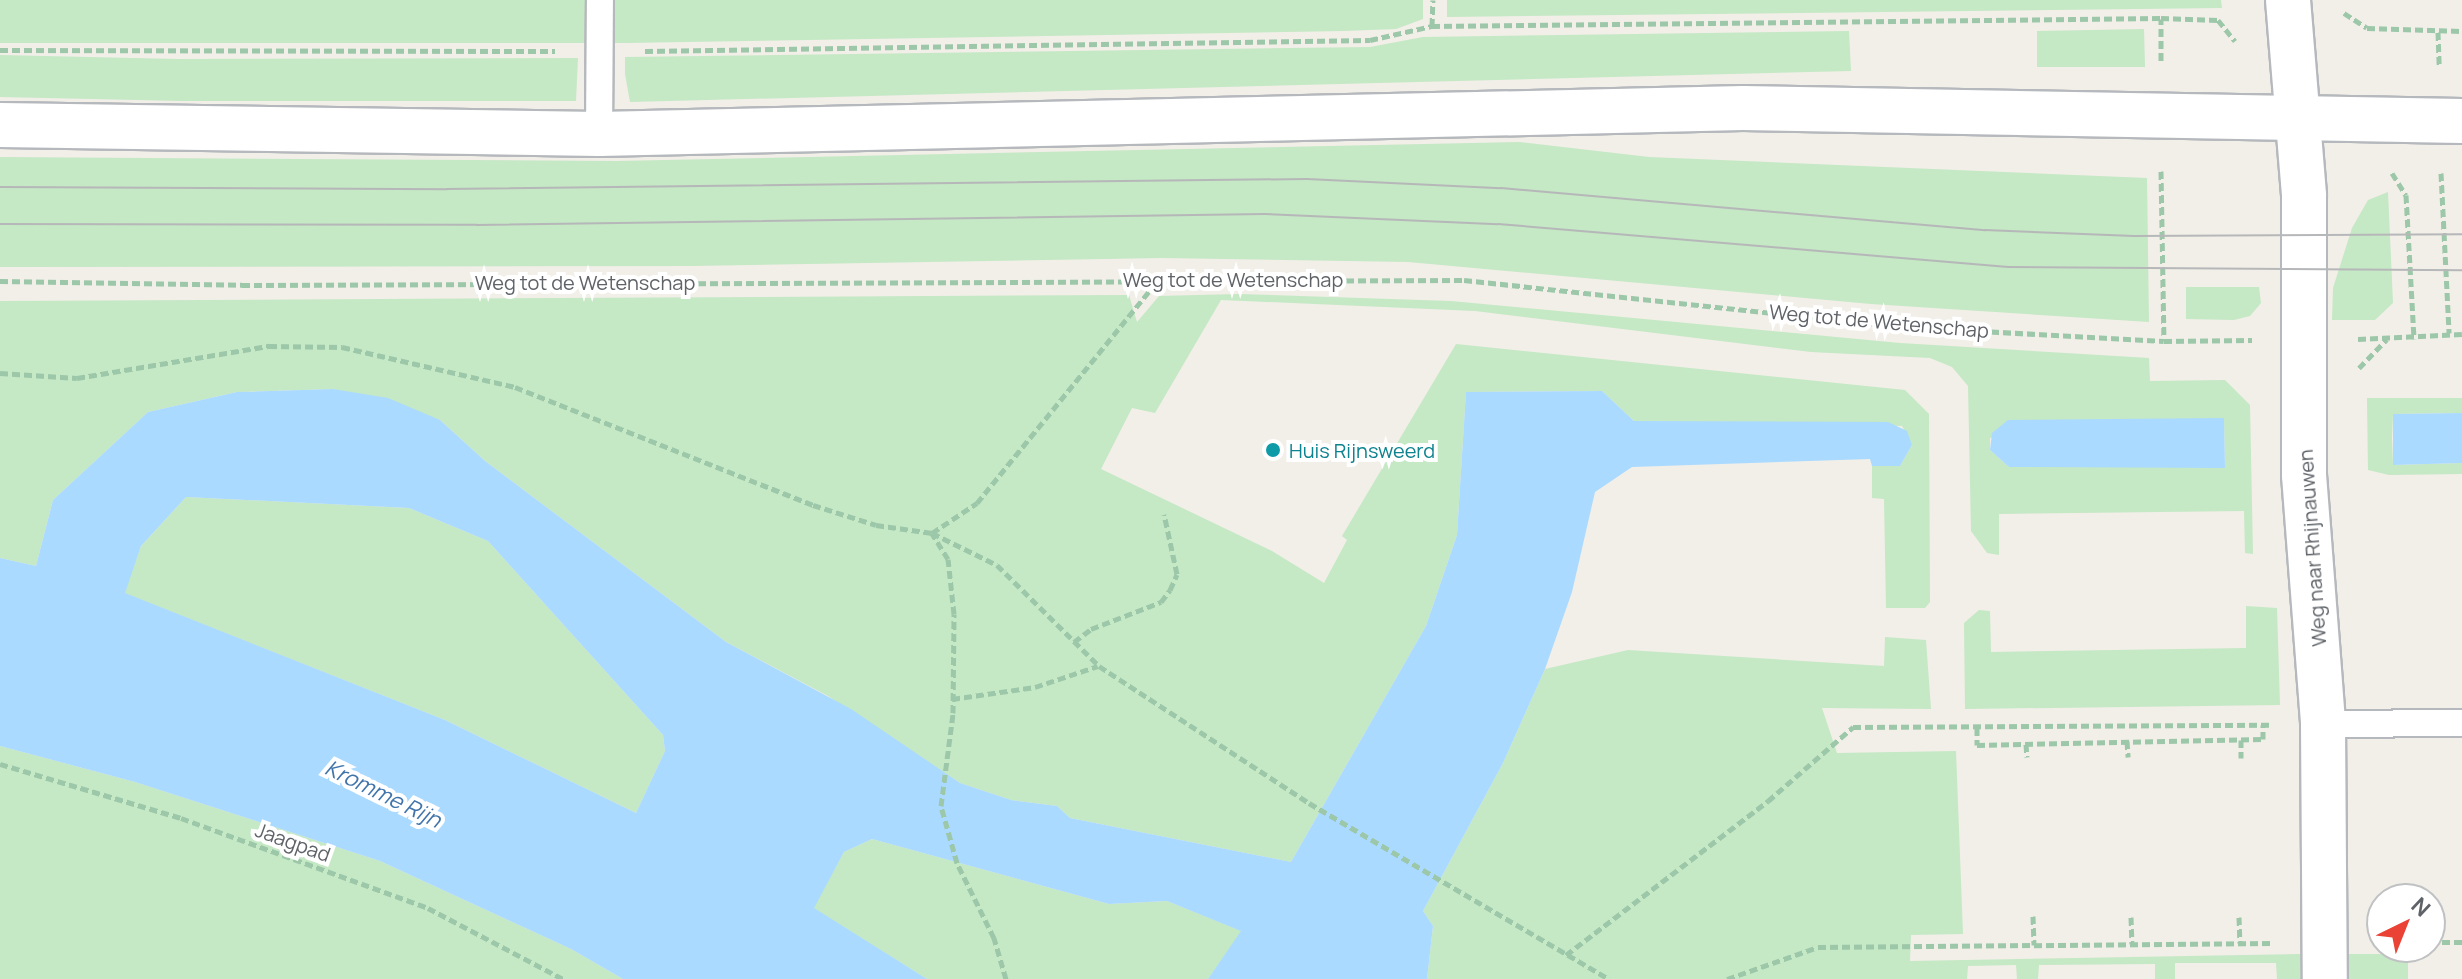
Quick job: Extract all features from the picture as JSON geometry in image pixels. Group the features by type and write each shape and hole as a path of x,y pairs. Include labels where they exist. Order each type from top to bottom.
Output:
{"main road":[{"name":"Weg naar Rhijnauwen","path":"2288,0 2304,196 2304,475 2323,724 2324,961"},
{"path":"0,125 599,134 1743,108 2451,121"}],"lane":[{"path":"599,134 600,0"},
{"path":"2323,724 2462,723"}],"path":[{"path":"1432,26 1433,0"},
{"path":"0,50 602,51 1370,40 1432,26 2161,18 2218,20 2238,44 2291,47"},
{"path":"2161,18 2164,341"},
{"path":"2350,20 2367,28 2462,31"},
{"path":"2438,32 2451,121 2449,333"},
{"path":"2358,118 2406,195 2414,339"},
{"path":"932,533 977,503 1160,278"},
{"name":"Weg tot de Wetenschap","path":"0,281 242,285 1160,278 1464,280 1907,327 2164,341 2414,339 2462,334"},
{"path":"0,373 77,378 269,346 342,347 515,387 813,505 876,525 932,533 997,565 1099,666 1309,803 1609,979"},
{"path":"1074,642 1091,629 1161,602 1170,590 1177,574 1164,514"},
{"path":"932,533 948,559 951,576 953,713 940,787 945,826 957,863 994,938 1006,979"},
{"path":"952,699 1035,687 1099,666"},
{"path":"1566,955 1768,801 1853,727 2323,724"},
{"path":"1977,726 1977,745 2263,739 2263,725"},
{"path":"2241,740 2241,758"},
{"path":"2127,741 2128,757"},
{"path":"2026,744 2027,757"},
{"name":"Jaagpad","path":"0,764 181,818 428,908 563,979"},
{"path":"2033,916 2034,945"},
{"path":"2131,917 2132,944"},
{"path":"2239,917 2240,943"},
{"path":"1727,979 1818,947 2240,943 2324,961"}],"green space":[{"path":"0,0 1423,0 1423,19 1396,29 1344,31 626,43 0,43"},
{"path":"1447,0 2221,0 2222,8 1447,17"},
{"path":"2144,29 2145,67 2037,67 2037,31"},
{"path":"1849,31 1851,71 630,102 625,74 625,57 1370,47 1423,37"},
{"path":"0,55 177,59 578,58 576,101 182,101 0,97"},
{"path":"1519,142 1649,157 2147,178 2149,322 1871,304 1408,262 1162,258 691,266 0,267 0,157 616,161"},
{"path":"2388,192 2393,303 2375,320 2332,320 2333,288 2352,228 2368,200"},
{"path":"2186,287 2259,287 2261,303 2250,316 2234,320 2186,319"},
{"path":"1239,294 1451,301 1900,343 2149,358 2150,381 2225,380 2250,405 2253,554 2245,553 2244,511 1999,514 1999,555 1987,553 1971,531 1968,386 1952,367 1930,358 1811,352 1475,311 1221,300 1155,413 1132,408 1101,469 1272,551 1324,583 1347,540 1342,536 1456,344 1905,390 1929,414 1930,602 1925,608 1886,608 1884,499 1872,498 1872,466 1900,466 1912,445 1902,426 1634,421 1602,391 1466,392 1457,535 1426,626 1291,862 1070,818 1057,806 1011,800 960,783 828,696 726,642 485,461 440,420 333,389 237,392 148,412 53,500 36,566 0,558 0,301 1129,295 1137,322 1159,296","holes":["2224,418 2225,467 2009,467 1990,450 1990,438"]},
{"path":"2367,398 2462,398 2462,413 2393,414 2392,438 2393,465 2462,463 2462,474 2389,475 2368,470"},
{"path":"186,497 409,508 488,541 663,735 665,751 636,813 445,720 124,593 141,546"},
{"path":"2246,606 2277,608 2280,705 1965,709 1964,623 1979,610 1990,611 1991,652 2246,648"},
{"path":"1885,637 1926,640 1931,709 1822,708 1837,753 1956,751 1963,934 1911,935 1910,961 2302,954 2303,979 2277,979 2276,963 2175,963 2175,979 2155,979 2155,964 2039,965 2038,979 2017,979 2016,965 1968,966 1967,979 1427,979 1433,926 1423,911 1503,763 1545,669 1628,650 1884,666"},
{"path":"0,746 135,782 380,861 571,949 623,979 0,979"},
{"path":"872,839 1109,904 1167,901 1242,931 1208,979 927,979 813,908 844,852"},
{"path":"2346,954 2366,954 2366,963 2408,963 2408,979 2347,979"}],"water":[{"name":"Kromme Rijn","path":"333,389 388,398 440,420 485,461 726,642 851,709 960,783 1011,800 1057,806 1070,818 1291,862 1426,626 1457,535 1466,392 1602,391 1634,421 1888,422 1907,431 1912,445 1900,466 1872,466 1870,459 1632,467 1595,492 1572,592 1545,669 1503,763 1423,911 1433,926 1427,979 1208,979 1241,931 1167,901 1109,904 872,839 844,852 814,908 927,979 623,979 571,949 380,861 135,782 0,746 0,558 36,566 53,500 148,412 237,392","holes":["186,497 409,508 488,541 663,735 665,751 636,813 445,720 125,593 141,546"]},
{"path":"2462,413 2462,463 2393,465 2393,414"},
{"path":"2224,418 2225,468 2009,467 1990,450 1992,433 2008,420"}],"tram line":[{"path":"0,187 447,189 1307,179 1501,188 1985,230 2134,236 2462,234"},
{"path":"0,224 477,225 1265,214 1498,224 2008,267 2462,270"}],"place":[{"name":"Huis Rijnsweerd","path":"1273,450"}]}
